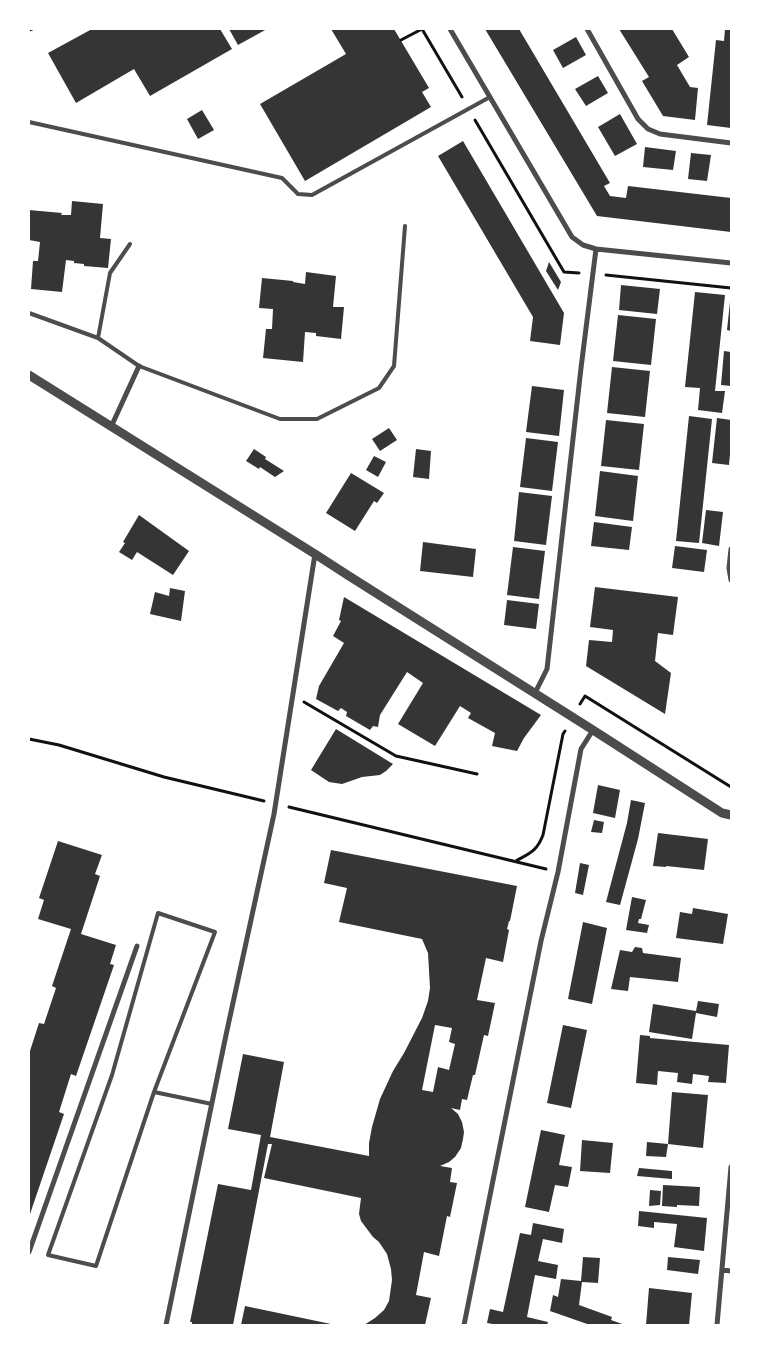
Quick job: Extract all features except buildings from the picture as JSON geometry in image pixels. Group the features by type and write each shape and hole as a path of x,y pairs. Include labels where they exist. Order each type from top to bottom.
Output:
{"street":[{"path":"450,29 572,237 583,245 596,249 731,263"},
{"path":"587,29 638,119 648,129 660,134 731,143"},
{"path":"535,693 547,669 580,368 596,249"},
{"path":"110,427 139,366"},
{"path":"29,375 535,693 722,813 731,815"},
{"path":"731,549 729,568 731,580"},
{"path":"166,1325 276,804 315,554"},
{"path":"464,1325 541,941 558,872 582,749 593,730"},
{"path":"29,1252 137,946"},
{"path":"717,1325 731,1167"},
{"path":"722,1270 731,1271"}],"lane":[{"path":"29,122 282,178 298,194 312,195 490,97"},
{"path":"29,312 98,338 139,366 280,419 317,419 380,388 394,366 404,226"},
{"path":"98,338 110,273 130,244"},
{"path":"158,914 215,932 154,1092 96,1266 48,1255 112,1075 158,914"},
{"path":"154,1092 212,1104"}],"path":[{"path":"401,40 422,29"},
{"path":"293,695 396,756 477,774"},
{"path":"516,861 533,852 543,835 563,734 585,696 731,787"},
{"path":"29,739 59,745 164,777 558,872"}]}
